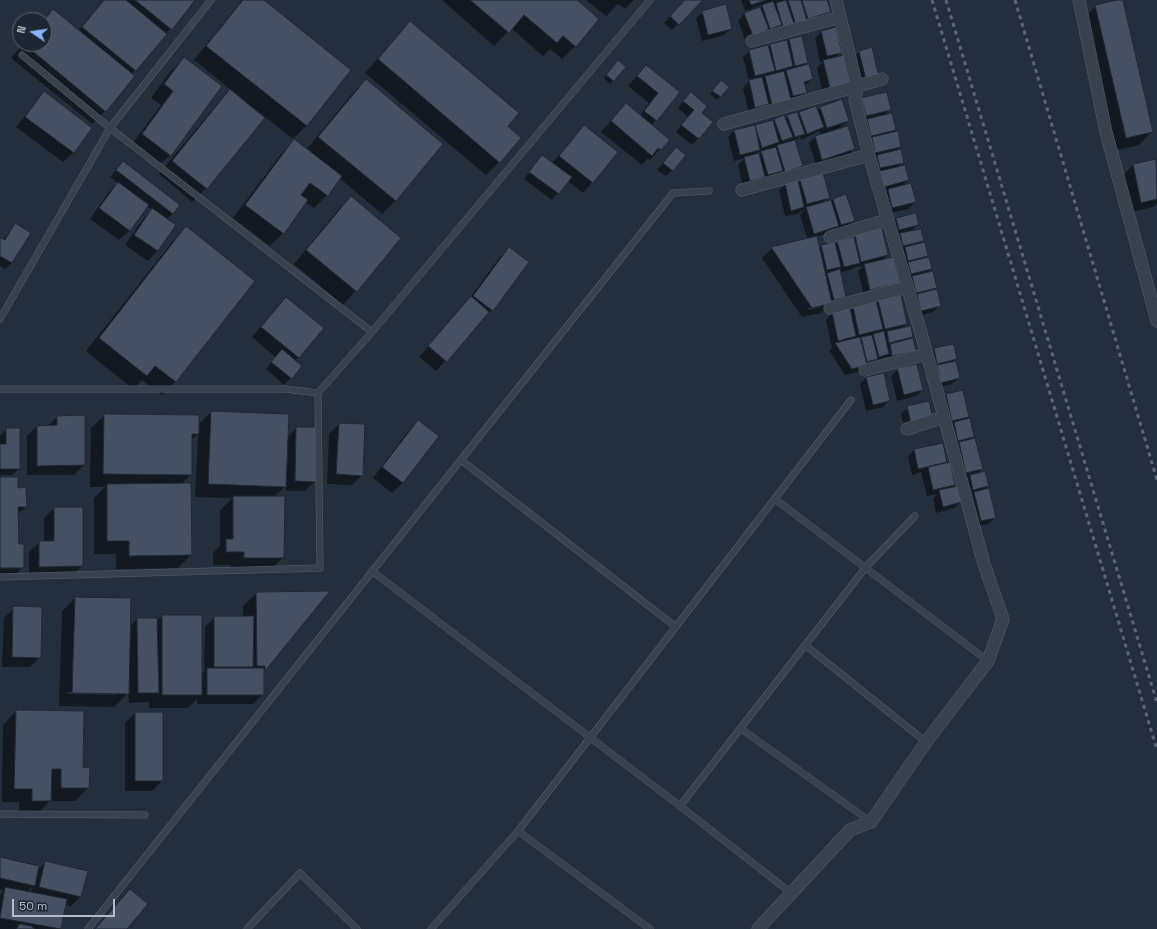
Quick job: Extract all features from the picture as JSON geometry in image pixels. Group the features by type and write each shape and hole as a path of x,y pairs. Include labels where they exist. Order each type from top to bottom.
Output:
{"street":[{"path":"758,929 850,830 871,822 926,742 988,660 1003,619 984,564 927,354 887,220 854,100 857,87 836,0"},
{"path":"1079,0 1106,132 1157,321"},
{"path":"752,41 840,17"},
{"path":"724,124 882,79"},
{"path":"742,190 869,155"},
{"path":"830,237 887,220"},
{"path":"830,308 908,287"},
{"path":"865,370 927,354"},
{"path":"907,429 944,417"}],"lane":[{"path":"0,319 110,128 211,0"},
{"path":"0,576 320,568 318,394 372,332 650,0"},
{"path":"22,55 110,128 372,332"},
{"path":"88,929 672,193 710,191"},
{"path":"0,390 285,389 318,394"},
{"path":"431,929 518,831 851,400"},
{"path":"461,460 676,627"},
{"path":"775,498 988,660"},
{"path":"680,806 866,567 915,516"},
{"path":"372,571 680,806 791,893"},
{"path":"805,645 926,742"},
{"path":"740,728 871,822"},
{"path":"0,814 144,815"},
{"path":"518,831 650,929"},
{"path":"247,929 300,873 356,929"}],"building":[{"path":"104,0 126,0 167,34 136,71 82,27"},
{"path":"135,0 195,0 172,30"},
{"path":"243,0 264,0 351,70 307,126 206,46"},
{"path":"470,0 577,0 599,19 576,47 563,36 557,43 524,15 509,33"},
{"path":"685,0 703,0 679,25 670,16"},
{"path":"749,0 766,0 751,5"},
{"path":"786,0 794,24 783,27 776,3"},
{"path":"788,0 801,0 807,21 796,25"},
{"path":"802,0 827,0 831,12 808,19"},
{"path":"1123,0 1153,132 1126,138 1095,5"},
{"path":"773,1 782,25 770,29 762,5"},
{"path":"726,4 732,29 708,35 702,11"},
{"path":"760,7 769,29 753,36 744,13"},
{"path":"53,9 135,76 106,112 34,52 52,52 52,12 51,12"},
{"path":"410,21 519,113 508,126 521,138 500,163 378,59"},
{"path":"836,27 842,53 827,56 821,31"},
{"path":"802,36 808,63 795,66 789,39"},
{"path":"787,40 793,66 776,71 770,44"},
{"path":"768,45 775,71 755,76 749,50"},
{"path":"872,47 879,77 866,80 859,51"},
{"path":"845,55 852,83 830,88 823,60"},
{"path":"184,57 222,86 171,156 142,134 173,91 164,84"},
{"path":"618,60 626,67 614,81 606,75"},
{"path":"809,64 813,79 804,82 807,93 793,96 786,70"},
{"path":"646,65 680,92 657,121 644,111 658,93 637,76"},
{"path":"784,71 791,100 772,105 765,76"},
{"path":"762,77 769,104 755,108 749,80"},
{"path":"366,79 443,144 396,201 318,137"},
{"path":"721,80 729,87 721,97 712,91"},
{"path":"230,89 265,118 207,189 172,161"},
{"path":"44,91 92,128 74,153 25,117"},
{"path":"691,92 707,106 702,113 713,122 699,139 681,125 694,110 683,101"},
{"path":"887,92 891,110 866,116 861,98"},
{"path":"842,99 849,121 827,128 820,107"},
{"path":"626,103 670,140 661,150 658,148 652,156 611,121"},
{"path":"816,106 824,127 807,134 799,112"},
{"path":"797,112 805,134 795,137 787,115"},
{"path":"892,113 896,130 871,136 867,119"},
{"path":"784,115 793,137 782,141 774,119"},
{"path":"773,120 779,142 762,148 755,125"},
{"path":"584,125 618,152 593,183 559,156"},
{"path":"755,125 760,150 740,155 734,130"},
{"path":"848,126 855,149 822,160 815,136"},
{"path":"898,131 901,147 875,153 872,137"},
{"path":"294,139 342,176 328,196 310,183 301,195 308,200 284,234 245,205"},
{"path":"795,140 803,166 785,172 777,145"},
{"path":"676,147 686,155 673,171 663,163"},
{"path":"776,147 783,171 768,175 761,151"},
{"path":"901,149 904,163 880,168 877,155"},
{"path":"759,153 765,177 750,181 744,157"},
{"path":"542,155 572,177 559,194 529,172"},
{"path":"1156,159 1157,199 1141,203 1133,164"},
{"path":"123,161 180,205 173,214 116,170"},
{"path":"905,165 909,180 884,187 880,171"},
{"path":"823,173 830,198 807,204 800,180"},
{"path":"798,180 804,207 791,211 785,183"},
{"path":"118,182 149,205 130,231 99,208"},
{"path":"911,183 916,202 892,208 888,189"},
{"path":"846,194 855,221 841,225 833,199"},
{"path":"351,196 401,238 357,292 306,250"},
{"path":"831,200 839,226 814,234 806,207"},
{"path":"152,208 176,225 158,251 134,235"},
{"path":"916,213 919,225 899,230 896,218"},
{"path":"15,223 31,233 12,263 0,256 0,239 5,240"},
{"path":"186,226 255,281 176,382 155,366 147,376 99,338"},
{"path":"882,228 888,255 861,262 855,235"},
{"path":"921,229 924,241 903,246 900,233"},
{"path":"817,236 832,303 812,308 771,247"},
{"path":"854,237 860,263 844,267 837,241"},
{"path":"835,242 841,267 827,270 821,245"},
{"path":"925,242 928,256 908,261 905,247"},
{"path":"509,247 529,262 493,311 473,296"},
{"path":"893,257 900,283 870,290 864,264"},
{"path":"929,257 932,269 911,274 908,262"},
{"path":"840,269 846,297 834,300 827,273"},
{"path":"933,271 937,288 916,293 912,276"},
{"path":"937,289 941,306 921,311 917,294"},
{"path":"901,295 907,324 885,329 878,300"},
{"path":"471,296 489,312 447,362 428,346"},
{"path":"286,297 324,328 299,358 261,327"},
{"path":"876,300 883,329 859,335 853,306"},
{"path":"850,308 856,336 838,341 832,312"},
{"path":"911,326 913,337 889,343 887,331"},
{"path":"884,331 889,354 879,357 873,334"},
{"path":"872,335 878,359 867,362 861,337"},
{"path":"860,337 867,365 852,369 835,343"},
{"path":"913,338 916,351 892,356 890,344"},
{"path":"954,344 957,359 937,364 934,348"},
{"path":"282,349 302,366 292,379 271,362"},
{"path":"956,361 960,378 941,383 937,365"},
{"path":"917,364 923,390 904,395 897,368"},
{"path":"884,373 890,401 873,405 866,377"},
{"path":"963,390 969,417 952,421 946,394"},
{"path":"929,401 933,418 911,423 907,406"},
{"path":"211,411 289,414 286,487 208,484"},
{"path":"104,414 199,415 199,434 192,434 192,475 103,474"},
{"path":"85,415 85,465 37,466 37,426 57,425 57,416"},
{"path":"970,418 974,437 958,441 954,422"},
{"path":"418,420 439,436 403,483 382,467"},
{"path":"339,423 365,424 363,476 336,474"},
{"path":"296,427 316,427 316,482 295,481"},
{"path":"6,428 20,428 20,469 0,469 0,444 6,444"},
{"path":"975,438 983,469 966,473 959,442"},
{"path":"943,443 947,462 918,469 914,449"},
{"path":"950,462 955,485 933,490 928,467"},
{"path":"985,471 989,486 973,490 970,475"},
{"path":"0,477 18,477 18,488 26,487 27,507 18,507 19,544 24,544 24,568 0,568"},
{"path":"191,483 192,555 129,556 129,541 107,541 107,484"},
{"path":"958,486 962,502 943,507 939,490"},
{"path":"989,488 996,518 981,521 974,492"},
{"path":"233,496 285,496 284,558 244,558 244,552 226,552 226,539 233,539"},
{"path":"54,507 83,507 83,566 39,567 39,541 54,541"},
{"path":"330,591 265,671 265,666 257,666 256,592"},
{"path":"75,597 131,598 129,694 72,693"},
{"path":"13,606 42,607 41,658 12,657"},
{"path":"162,615 202,615 202,695 162,695"},
{"path":"214,616 254,616 253,667 214,667"},
{"path":"137,618 157,618 159,693 138,693"},
{"path":"207,668 264,668 264,695 207,695"},
{"path":"16,710 84,711 83,767 90,768 89,788 61,788 61,769 52,769 51,801 32,801 32,789 14,789"},
{"path":"135,712 163,712 163,781 135,781"},
{"path":"0,857 39,866 35,886 0,878"},
{"path":"45,861 88,871 81,897 39,887"},
{"path":"5,887 67,899 61,929 0,918"},
{"path":"130,889 148,904 127,929 95,929"},
{"path":"20,924 31,926 35,929 16,929"}],"railway":[{"path":"932,0 1157,750"},
{"path":"946,0 1157,703"},
{"path":"1015,0 1157,480"}]}
